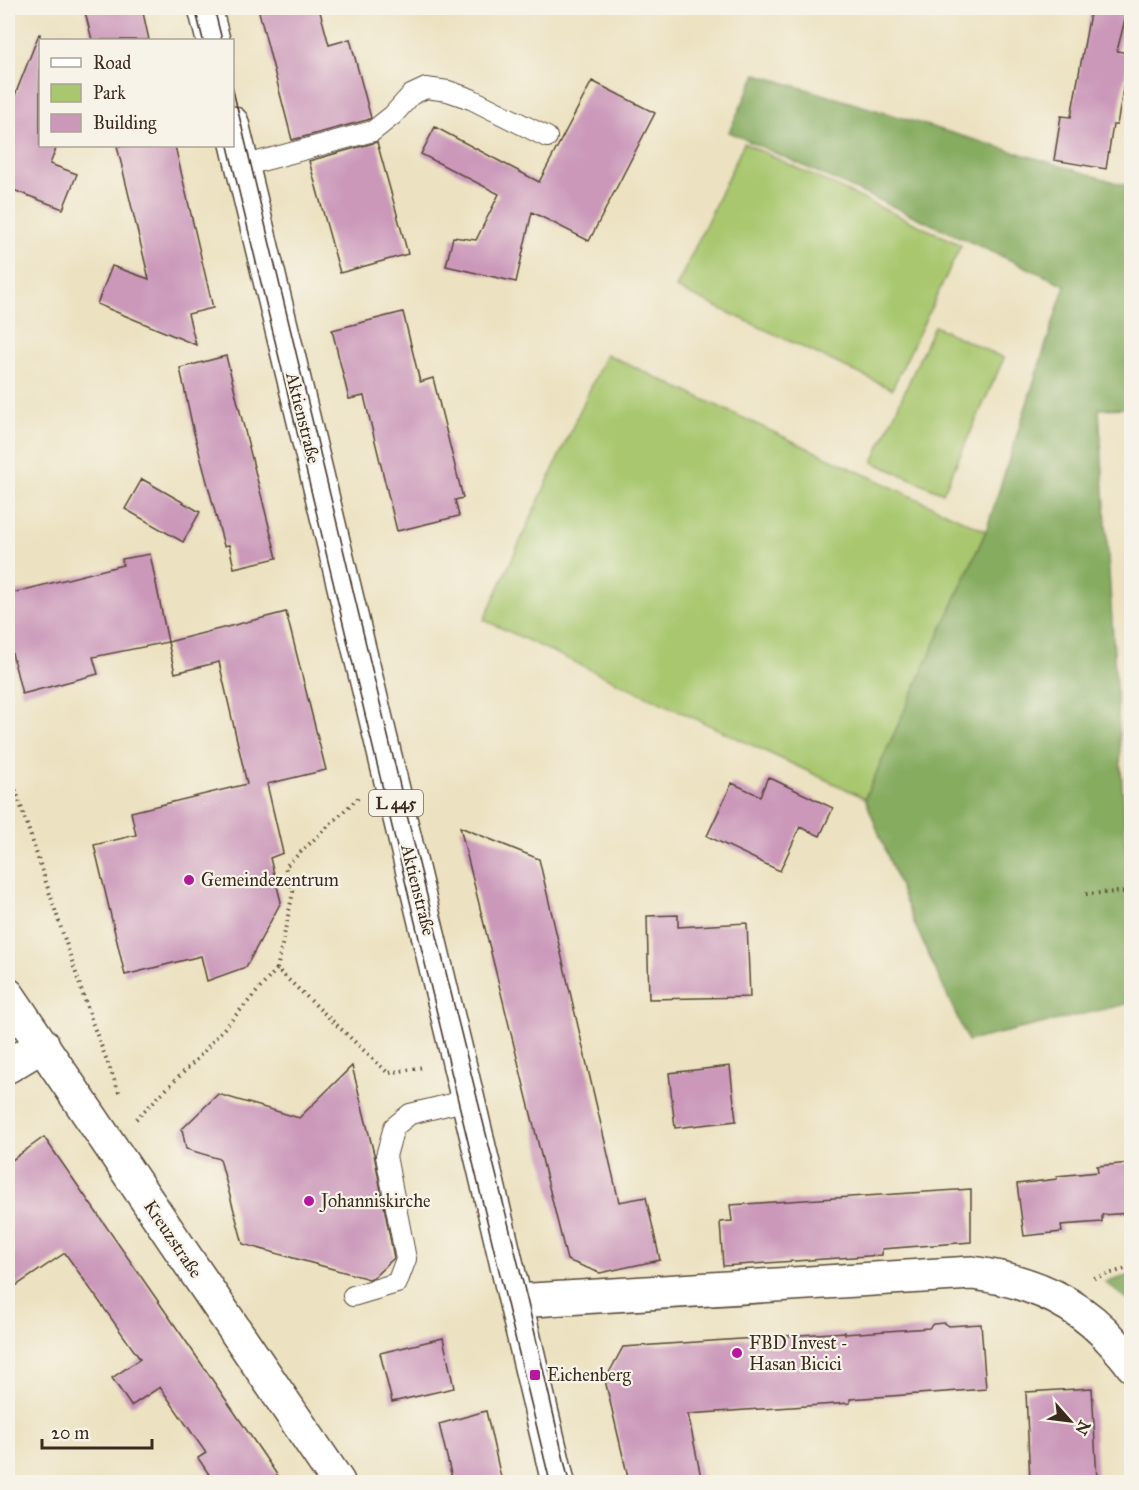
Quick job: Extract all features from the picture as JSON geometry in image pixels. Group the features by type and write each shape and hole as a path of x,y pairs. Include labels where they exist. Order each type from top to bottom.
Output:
{"main road":[{"path":"205,8 213,39"},
{"name":"Aktienstraße","path":"234,131 558,1482"},
{"name":"Kreuzstraße","path":"8,994 338,1482"},
{"path":"8,1066 43,1045"},
{"path":"516,1301 972,1273 995,1276 1047,1291 1078,1309 1103,1330 1131,1365"}],"lane":[{"path":"243,166 373,131 393,115 411,95 426,88 448,91 471,99 547,137"},
{"path":"353,1296 397,1283 406,1259 386,1155 394,1127 410,1114 468,1100"}],"path":[{"path":"8,767 92,1022 122,1101"},
{"path":"139,1117 196,1060 277,969 293,892 285,867 380,778 390,775"},
{"path":"1086,894 1131,891"},
{"path":"277,969 388,1073 449,1062 458,1058"}],"green space":[{"path":"756,74 1131,187 1131,408 1099,409 1131,931 1131,1003 968,1041 914,923 865,798 986,531 1065,285 729,132"},
{"path":"744,143 961,245 892,389 676,288"},
{"path":"934,326 1004,358 943,493 873,462"},
{"path":"606,354 986,531 865,798 484,620"},
{"path":"1132,1275 1131,1303 1105,1282"}],"building":[{"path":"84,8 142,8 149,39 92,39"},
{"path":"258,8 319,8 329,45 350,39 371,118 292,140"},
{"path":"1091,8 1128,8 1117,51 1129,53 1117,125 1113,125 1106,169 1054,160 1061,116 1071,117"},
{"path":"40,34 39,147 57,147 50,164 77,174 63,209 8,188 8,113"},
{"path":"592,81 655,113 589,241 532,212 516,282 446,266 453,237 476,240 499,194 421,154 435,127 539,182"},
{"path":"377,142 408,254 340,273 309,161"},
{"path":"117,147 175,147 213,308 188,314 196,345 97,304 112,266 149,279"},
{"path":"403,312 420,382 433,378 463,498 455,500 459,516 397,531 364,396 349,399 332,330"},
{"path":"226,356 277,558 234,568 229,545 224,546 193,429 180,368"},
{"path":"142,479 200,512 183,542 125,509"},
{"path":"150,554 168,642 93,657 98,674 22,694 8,637 8,594 123,565 122,559"},
{"path":"286,612 326,770 267,784 283,853 270,858 281,902 246,967 207,981 201,956 125,975 94,845 136,835 131,812 247,784 219,662 175,673 168,642"},
{"path":"768,777 833,808 820,836 800,827 780,871 707,836 732,783 760,796"},
{"path":"460,827 539,859 619,1202 646,1197 660,1260 600,1273 567,1260"},
{"path":"678,915 678,927 747,923 750,997 649,999 647,916"},
{"name":"Johanniskirche","path":"352,1066 374,1154 394,1258 369,1279 243,1244 220,1159 186,1149 182,1129 218,1094 299,1118"},
{"path":"730,1066 736,1121 675,1128 669,1073"},
{"path":"44,1137 282,1482 214,1482 198,1458 206,1453 160,1387 131,1406 112,1378 140,1359 65,1253 8,1291 8,1163"},
{"path":"1131,1163 1131,1213 1102,1215 1102,1222 1061,1225 1062,1232 1024,1236 1017,1184 1057,1179 1057,1176 1098,1172 1097,1166"},
{"path":"971,1189 971,1242 882,1249 882,1255 723,1266 720,1222 732,1221 730,1205"},
{"path":"944,1323 948,1326 981,1324 986,1389 850,1399 850,1403 688,1414 702,1482 629,1482 605,1380 623,1347 929,1328 933,1324"},
{"path":"443,1338 454,1388 392,1402 380,1353"},
{"path":"1092,1388 1097,1480 1030,1482 1026,1392"},
{"path":"486,1411 502,1482 453,1482 439,1424"}],"tram line":[{"path":"195,8 203,39"},
{"path":"214,8 222,39"},
{"path":"234,94 406,811 527,1299 569,1482"},
{"path":"228,147 550,1482"}],"place":[{"name":"Gemeindezentrum","path":"189,880"},
{"name":"Johanniskirche","path":"309,1201"},
{"name":"FBD Invest - Hasan Bicici","path":"737,1353"},
{"name":"Eichenberg","path":"535,1375"}]}
